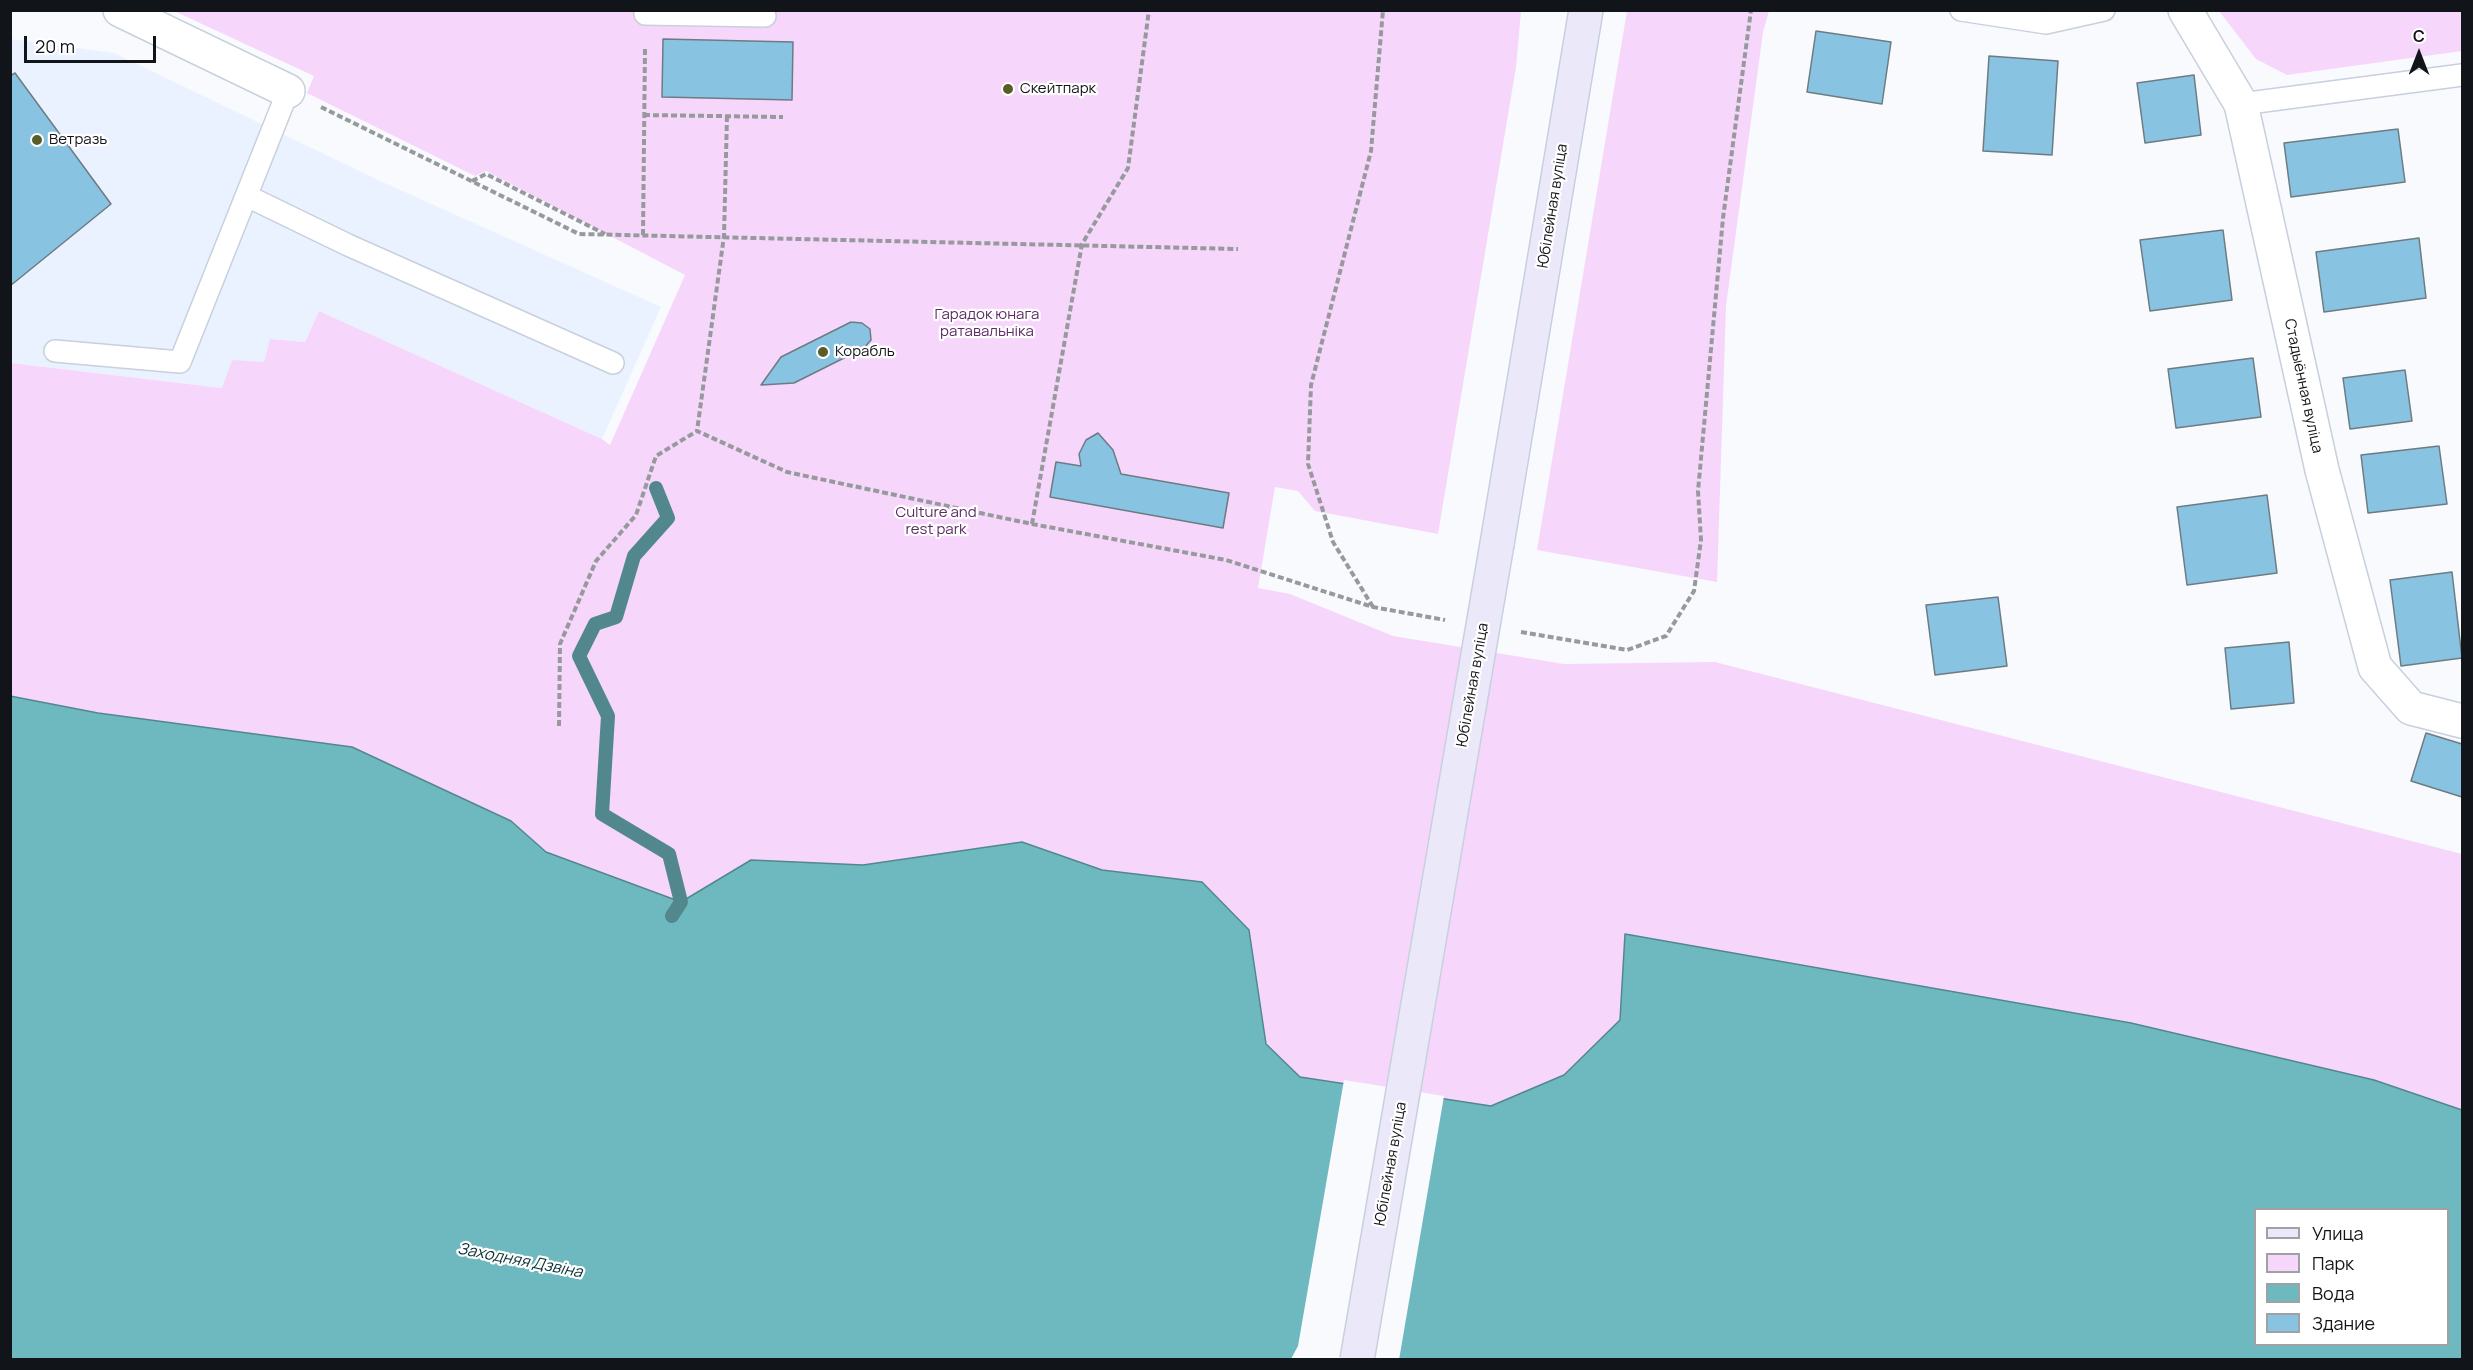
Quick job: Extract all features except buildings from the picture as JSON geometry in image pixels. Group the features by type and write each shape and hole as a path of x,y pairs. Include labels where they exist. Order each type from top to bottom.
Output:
{"main road":[{"name":"Юбілейная вуліца","path":"1357,1359 1586,10"}],"street":[{"path":"120,10 288,91"},
{"name":"Стадыённая вуліца","path":"2185,10 2241,104 2322,470 2374,667 2412,708 2463,721"}],"lane":[{"path":"1961,10 2046,23 2104,10"},
{"path":"645,12 765,16"},
{"path":"2241,104 2463,75"},
{"path":"55,351 180,362 288,91"},
{"path":"247,196 348,245 613,363"}],"path":[{"path":"1032,524 1082,244 1128,168 1149,10"},
{"path":"1373,608 1333,542 1308,464 1311,385 1371,151 1383,10"},
{"path":"1512,631 1627,650 1666,636 1694,591 1701,540 1698,490 1722,230 1750,10"},
{"path":"643,235 645,12"},
{"path":"288,91 579,234 1238,249"},
{"path":"644,115 783,117"},
{"path":"698,431 724,236 727,116"},
{"path":"472,182 486,174 605,234"},
{"path":"698,431 787,472 1032,524 1226,560 1373,608 1454,621"},
{"path":"559,726 560,644 596,561 636,515 656,456 698,431"}],"shaded area":[{"path":"11,39 114,53 378,180 661,307 602,439 319,311 305,342 271,339 264,362 222,388 11,363"}],"green space":[{"path":"174,11 1521,11 1516,67 1438,534 1315,511 1298,491 1275,487 1258,588 1290,594 1393,636 1564,664 1715,662 2462,854 2462,1110 2374,1080 2131,1023 1625,934 1620,1020 1564,1075 1491,1106 1300,1077 1266,1044 1249,930 1202,882 1102,870 1022,842 863,865 751,860 681,902 546,852 511,821 98,713 11,696 11,363 222,388 232,360 264,362 270,339 305,342 319,311 602,439 610,445 685,275 486,171 475,176 307,93 314,76"},
{"path":"1627,11 1769,11 1763,32 1726,306 1717,582 1537,550"},
{"path":"2219,11 2462,11 2462,51 2287,75 2256,59"}],"water":[{"name":"Заходняя Дзвіна","path":"10,696 98,713 352,747 511,821 546,852 681,902 751,860 863,865 1022,842 1102,870 1202,882 1249,930 1266,1044 1300,1077 1491,1106 1564,1075 1620,1020 1625,934 2131,1023 2374,1080 2462,1110 2462,1359 11,1359"}],"pier":[{"path":"1344,1080 1444,1096 1399,1360 1291,1359 1298,1346"}],"waterway":[{"path":"656,488 668,518 634,556 616,617 595,624 579,656 608,716 602,814 669,854 681,902 672,916"}],"place":[{"name":"Скейтпарк","path":"1008,89"},
{"name":"Ветразь","path":"37,140"},
{"name":"Корабль","path":"823,352"}],"park label":[{"name":"Гарадок юнага ратавальніка","path":"987,324"},
{"name":"Culture and rest park","path":"936,522"}]}
